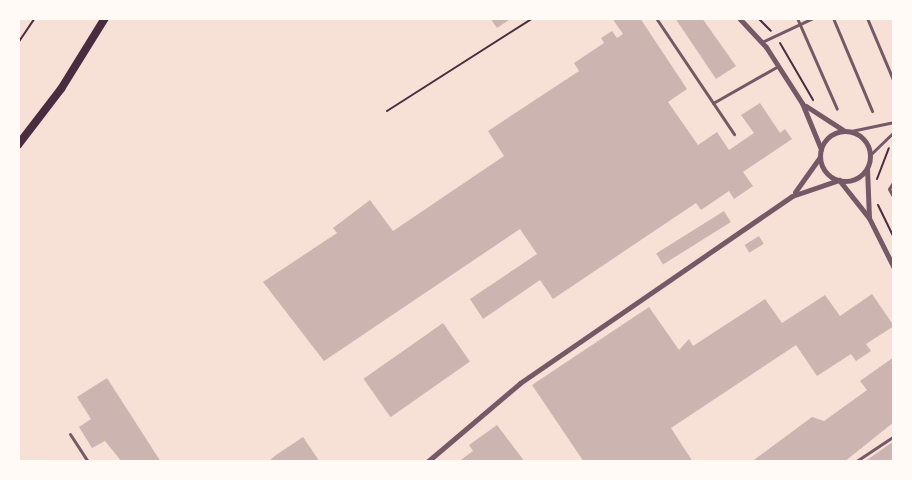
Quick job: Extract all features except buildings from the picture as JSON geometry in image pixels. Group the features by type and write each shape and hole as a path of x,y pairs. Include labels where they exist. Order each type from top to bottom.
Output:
{"main road":[{"path":"18,146 61,89 105,18"}],"street":[{"path":"739,18 762,42 802,103 821,149"},
{"path":"802,103 822,121 852,131 865,139 871,154 867,169 869,218"},
{"path":"844,130 829,136 821,149 820,157 826,172 839,180 869,218 894,268"},
{"path":"792,195 820,157"},
{"path":"427,462 520,383 792,195 839,180 855,179 867,169"}],"lane":[{"path":"656,18 734,134"},
{"path":"798,18 837,110"},
{"path":"762,42 813,18"},
{"path":"833,18 872,111"},
{"path":"867,18 894,82"},
{"path":"713,103 778,66"},
{"path":"852,131 894,122"},
{"path":"871,154 894,132"},
{"path":"894,181 889,189 894,198"},
{"path":"70,434 88,462"},
{"path":"855,462 894,436"}],"path":[{"path":"18,44 35,18"},
{"path":"387,111 533,18"}]}
